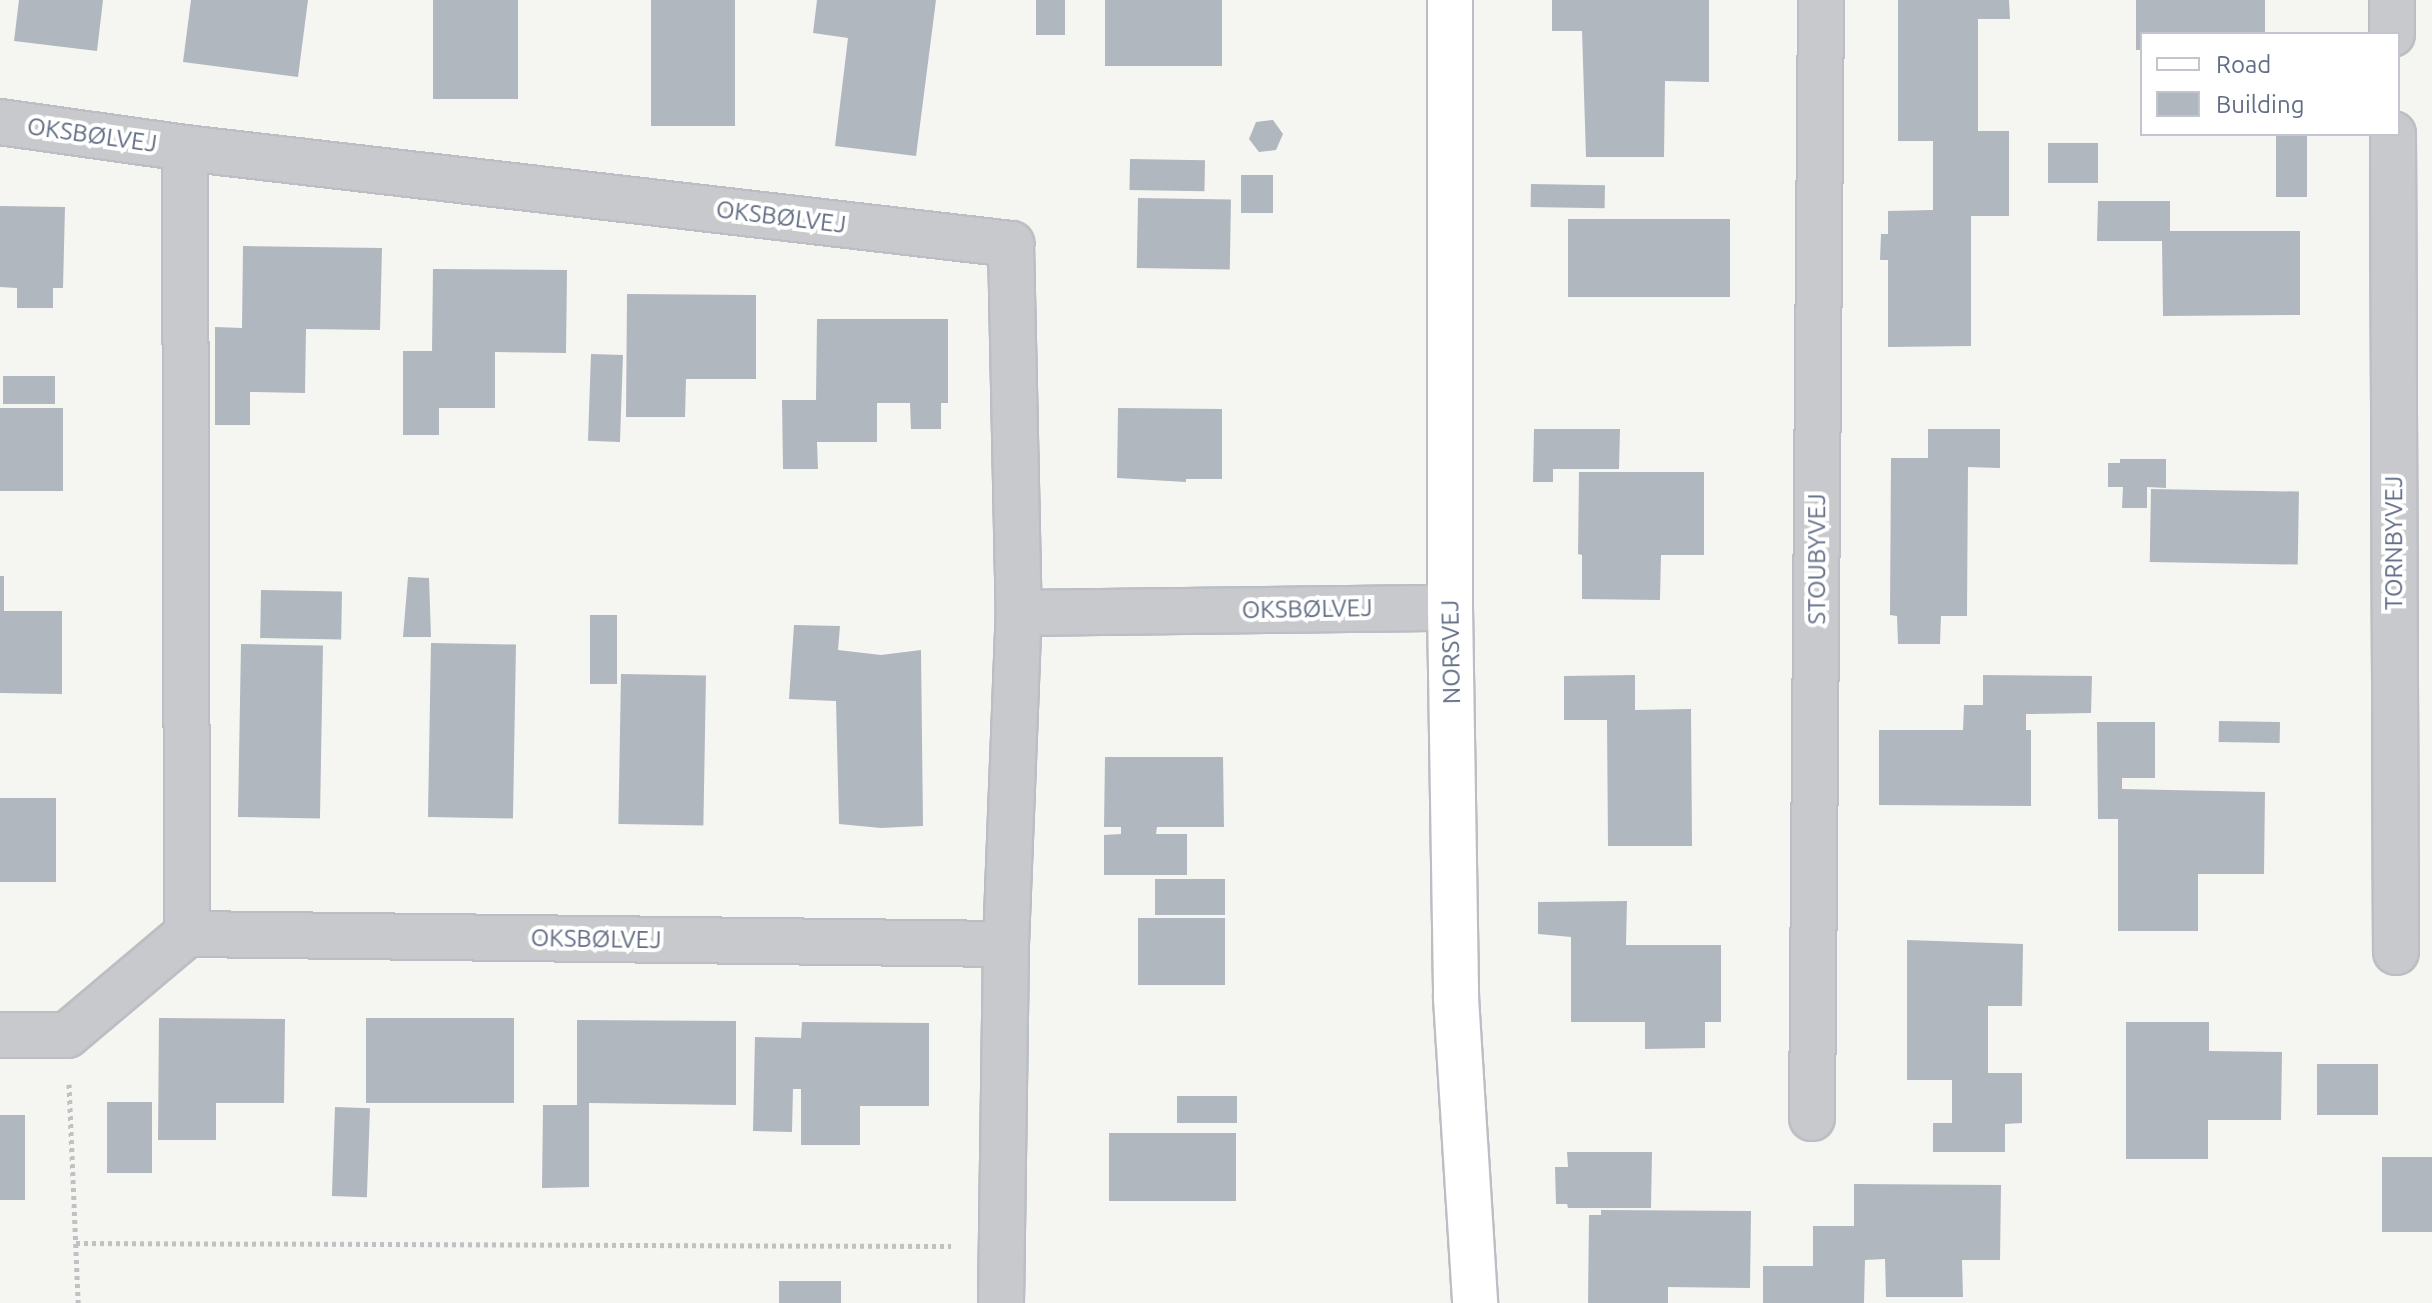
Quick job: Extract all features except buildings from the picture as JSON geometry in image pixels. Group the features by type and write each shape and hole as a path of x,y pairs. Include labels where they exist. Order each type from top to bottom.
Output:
{"street":[{"name":"NORSVEJ","path":"1450,0 1450,608 1456,998 1475,1303"},
{"name":"STOUBYVEJ","path":"1812,1118 1821,0"},
{"path":"2392,0 2392,32"},
{"name":"OKSBØLVEJ","path":"0,122 185,148 1011,244 1019,613 1006,944 1001,1303"},
{"name":"TORNBYVEJ","path":"2393,136 2396,952"},
{"name":"OKSBØLVEJ","path":"185,148 187,934 1006,944"},
{"name":"OKSBØLVEJ","path":"1019,613 1450,608"},
{"path":"0,1035 67,1035 187,934"}],"path":[{"path":"67,1035 78,1303"},
{"path":"76,1243 1002,1246"}]}
